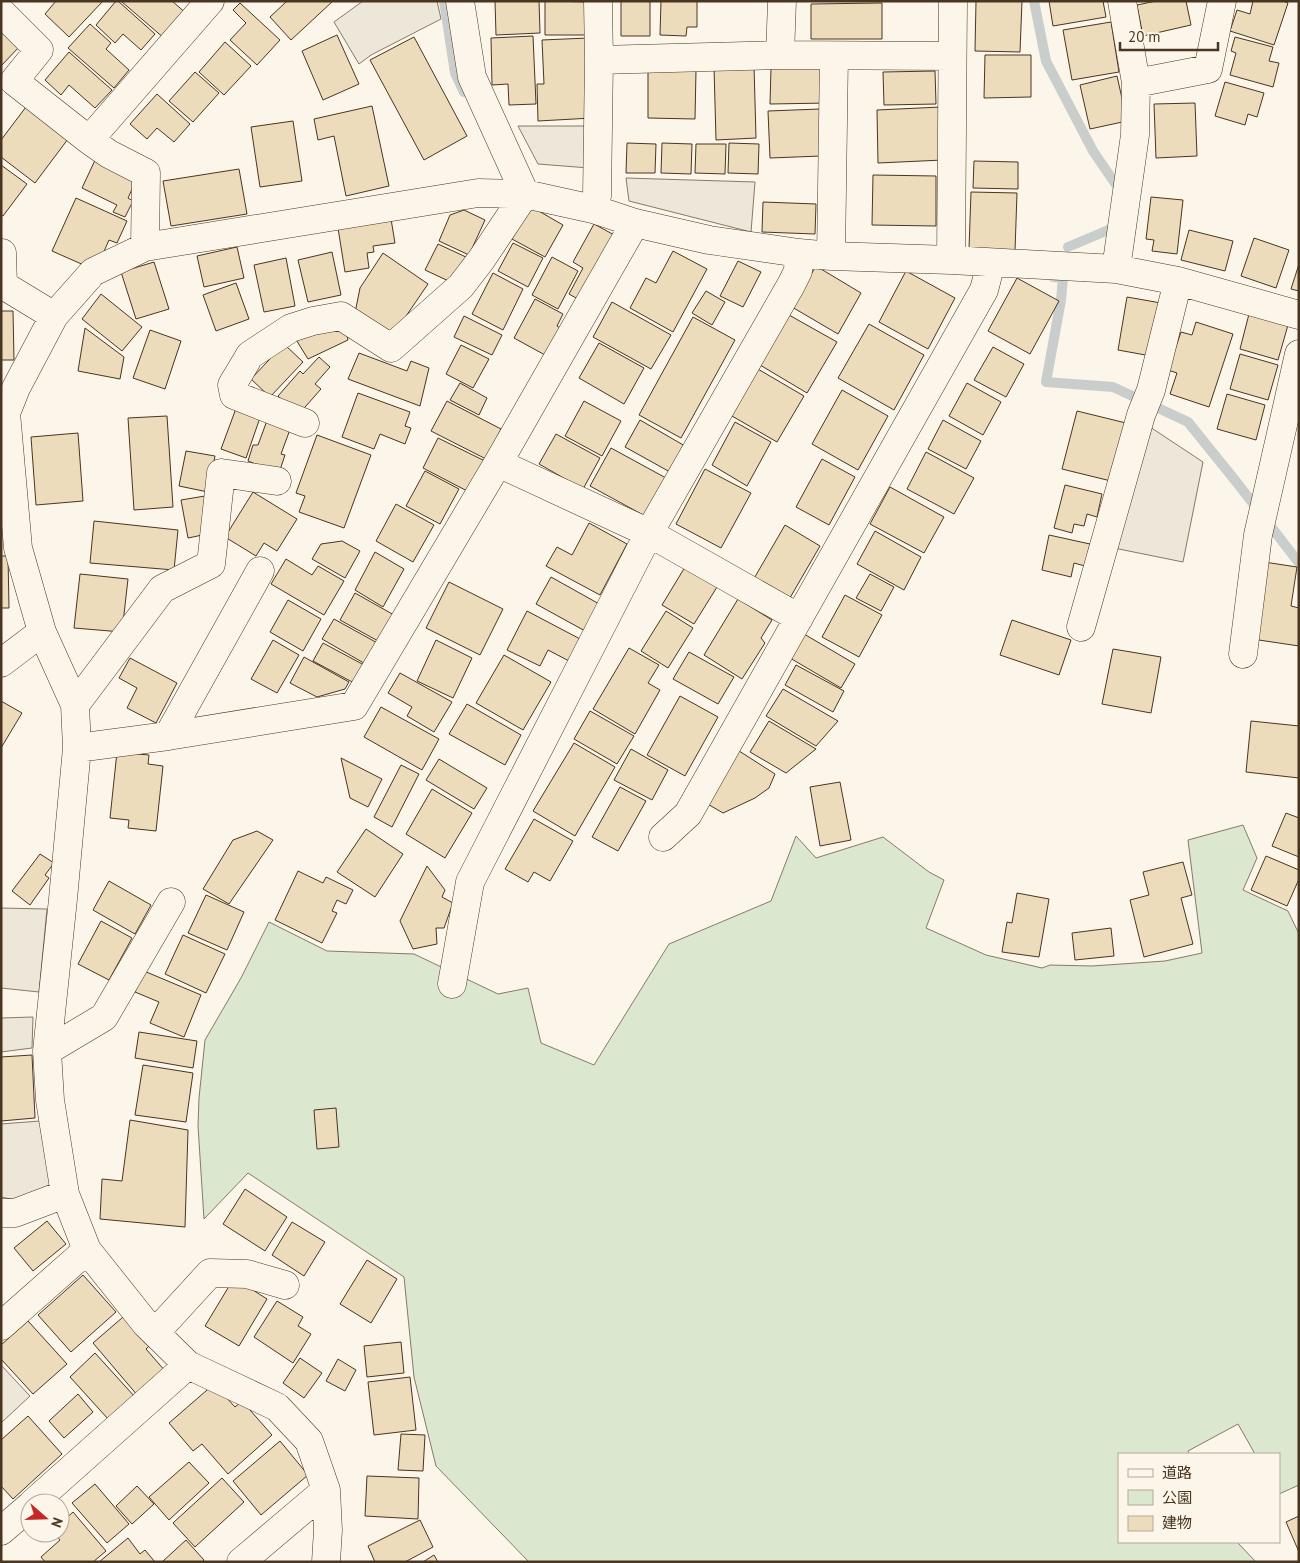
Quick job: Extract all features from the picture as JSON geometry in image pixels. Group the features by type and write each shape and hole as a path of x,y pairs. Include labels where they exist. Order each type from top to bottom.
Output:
{"street":[{"path":"89,140 210,1"},
{"path":"460,1 472,77 525,194"},
{"path":"593,209 597,196 598,1"},
{"path":"780,55 782,1"},
{"path":"951,260 953,1"},
{"path":"1116,269 1135,135 1136,84 1122,1"},
{"path":"1136,84 1208,68 1222,1"},
{"path":"1,12 40,50 8,87 109,154 146,173 144,247"},
{"path":"599,60 780,55 952,56"},
{"path":"831,256 834,56"},
{"path":"326,1562 328,1530 326,1490 308,1441 277,1407 188,1365 146,1324 88,1250 65,1194 50,1100 47,1051 77,748 75,705 42,632 18,548 6,412 16,388 54,316 93,272 144,247 478,193 525,194 593,209 635,223 798,262 831,256 1116,269 1178,281 1299,314"},
{"path":"305,423 234,395 232,385 250,355 291,328 313,321 341,316 391,348 461,286 481,260 525,194"},
{"path":"77,748 168,736 354,706 498,464 635,223"},
{"path":"2,253 2,285 54,316"},
{"path":"452,984 470,882 649,533 798,262"},
{"path":"663,837 688,814 984,290 991,263"},
{"path":"1081,627 1141,415 1152,390 1178,281"},
{"path":"1242,654 1258,535 1299,354"},
{"path":"498,464 649,533 799,618"},
{"path":"75,705 162,589 211,564 221,473 277,481"},
{"path":"168,736 260,572"},
{"path":"1,663 42,632"},
{"path":"47,1051 104,1017 171,902"},
{"path":"1,1213 15,1213 65,1194"},
{"path":"1,1326 88,1250"},
{"path":"155,1333 210,1273 247,1274 285,1285"},
{"path":"44,1493 188,1365"},
{"path":"241,1562 326,1490"},
{"path":"1,1531 20,1515"}],"green space":[{"path":"1243,825 1257,858 1243,890 1288,911 1299,934 1299,1485 1280,1494 1280,1453 1254,1453 1238,1424 1188,1451 1189,1453 1118,1453 1118,1543 1238,1543 1256,1562 529,1562 436,1466 414,1377 404,1277 248,1173 204,1219 198,1126 205,1040 241,978 269,922 327,951 414,954 498,994 528,988 541,1043 594,1065 669,944 771,901 796,836 816,858 883,837 929,872 944,880 926,928 986,955 1042,968 1050,965 1092,966 1165,961 1202,953 1188,840"}],"shaded area":[{"path":"363,1 437,1 441,19 371,55 359,64 334,22"},
{"path":"518,126 588,126 589,168 538,164"},
{"path":"626,178 755,182 751,232 629,201"},
{"path":"1147,425 1203,462 1183,562 1109,547"},
{"path":"1,908 47,909 39,992 1,988"},
{"path":"33,1017 32,1048 1,1052 1,1018"},
{"path":"40,1121 54,1188 21,1201 1,1197 1,1124"},
{"path":"1,1365 30,1396 1,1423"}],"building":[{"path":"56,1 103,1 69,37 45,14"},
{"path":"116,1 155,34 141,50 123,34 115,43 96,25"},
{"path":"121,1 172,1 187,14 165,39"},
{"path":"287,1 333,1 291,40 270,17"},
{"path":"495,1 539,1 540,33 496,35"},
{"path":"545,1 593,2 593,35 545,35"},
{"path":"621,1 650,1 650,36 621,36"},
{"path":"661,1 697,1 697,27 687,27 686,36 660,35"},
{"path":"976,1 1022,1 1020,52 975,51"},
{"path":"1049,1 1103,1 1106,17 1053,26"},
{"path":"1156,1 1186,1 1191,25 1143,36 1137,5"},
{"path":"1253,1 1283,1 1288,3 1274,45 1230,31 1237,10 1250,14"},
{"path":"240,3 280,40 257,65 230,40 246,23 233,10"},
{"path":"882,3 882,39 811,39 811,4"},
{"path":"1111,22 1119,72 1072,80 1063,30"},
{"path":"90,24 111,43 106,49 129,70 114,88 68,48"},
{"path":"1,29 20,46 1,66"},
{"path":"337,35 359,84 323,100 302,51"},
{"path":"533,36 536,104 509,105 508,84 492,85 491,38"},
{"path":"414,37 467,136 424,160 370,60"},
{"path":"1235,37 1273,47 1269,61 1279,63 1273,87 1230,75 1236,53 1231,51"},
{"path":"588,38 592,118 538,121 537,84 544,84 542,40"},
{"path":"225,42 251,66 224,95 199,72"},
{"path":"69,52 112,90 95,108 69,85 61,95 45,80"},
{"path":"985,55 1031,55 1031,97 984,98"},
{"path":"754,66 756,138 716,140 714,67"},
{"path":"771,68 828,68 828,103 770,104"},
{"path":"648,69 696,70 695,119 648,118"},
{"path":"935,71 936,104 884,105 883,72"},
{"path":"195,72 219,93 193,122 169,101"},
{"path":"1117,76 1127,121 1090,129 1080,85"},
{"path":"1225,82 1264,93 1257,117 1248,114 1245,125 1215,116"},
{"path":"157,94 190,124 174,142 157,128 147,139 130,124"},
{"path":"29,103 71,135 35,183 1,157 1,140"},
{"path":"1195,103 1197,156 1156,158 1154,104"},
{"path":"372,106 389,186 346,196 334,136 318,140 314,119"},
{"path":"941,107 943,160 878,163 877,110"},
{"path":"820,109 821,156 770,158 768,111"},
{"path":"293,121 302,181 260,187 251,127"},
{"path":"627,143 656,144 655,173 626,173"},
{"path":"662,143 692,144 691,174 661,173"},
{"path":"729,143 759,144 758,174 728,173"},
{"path":"696,144 726,144 725,174 695,173"},
{"path":"97,156 138,176 128,198 133,201 125,217 113,212 117,205 82,188"},
{"path":"974,161 1018,162 1018,189 973,188"},
{"path":"1,165 27,184 3,216 1,215"},
{"path":"239,169 247,214 171,226 163,181"},
{"path":"873,175 936,176 936,226 872,225"},
{"path":"971,192 1017,193 1015,251 969,249"},
{"path":"1151,197 1183,200 1177,254 1152,251 1154,240 1146,239"},
{"path":"76,198 127,221 117,243 109,240 99,263 89,258 86,266 52,251"},
{"path":"763,202 816,204 815,234 762,232"},
{"path":"530,206 563,225 545,257 512,239"},
{"path":"464,210 485,220 469,255 439,241 450,215"},
{"path":"391,219 395,243 373,246 374,252 367,253 369,268 345,272 338,228"},
{"path":"594,224 618,237 583,302 569,294 583,268 573,262"},
{"path":"1189,230 1233,241 1225,271 1181,260"},
{"path":"1254,238 1289,250 1276,288 1241,276"},
{"path":"513,243 543,258 528,287 498,271"},
{"path":"438,244 468,258 455,284 425,270"},
{"path":"237,247 244,278 204,287 197,256"},
{"path":"673,251 707,269 673,332 630,308 646,278 656,283"},
{"path":"332,252 341,295 308,302 298,260"},
{"path":"383,253 428,284 391,338 355,313 360,288"},
{"path":"552,257 578,271 558,309 532,295"},
{"path":"286,258 295,306 264,312 254,265"},
{"path":"738,261 761,272 743,307 720,296"},
{"path":"154,262 169,309 136,319 121,272"},
{"path":"1299,264 1299,291 1291,289"},
{"path":"816,266 861,293 838,334 792,307"},
{"path":"906,271 955,298 928,349 879,322"},
{"path":"493,273 523,289 503,330 472,314"},
{"path":"1017,278 1059,301 1030,354 988,331"},
{"path":"236,283 249,319 216,331 203,295"},
{"path":"706,291 725,302 712,325 692,313"},
{"path":"101,294 142,327 122,351 82,319"},
{"path":"1127,297 1161,303 1151,356 1118,350"},
{"path":"535,299 563,314 557,326 560,328 545,355 514,338"},
{"path":"612,302 671,335 651,369 593,337"},
{"path":"1,311 13,311 14,360 1,360"},
{"path":"1249,314 1288,325 1278,360 1240,349"},
{"path":"789,315 837,342 807,393 760,365"},
{"path":"464,316 502,335 492,355 454,337"},
{"path":"693,317 735,340 681,438 639,415"},
{"path":"344,321 348,340 308,359 295,338"},
{"path":"1196,322 1233,334 1209,407 1170,394 1177,373 1168,370 1181,332 1192,335"},
{"path":"869,324 924,355 894,410 838,378"},
{"path":"85,328 124,357 120,379 78,371"},
{"path":"150,330 181,341 165,389 133,378"},
{"path":"599,343 644,368 624,404 579,378"},
{"path":"284,344 303,362 270,397 251,379"},
{"path":"461,345 489,359 473,388 446,374"},
{"path":"993,347 1024,364 1006,397 974,380"},
{"path":"359,353 407,371 411,361 429,368 420,406 348,379"},
{"path":"1240,354 1278,365 1268,400 1230,389"},
{"path":"319,357 330,367 315,384 321,389 298,415 278,396 300,371 303,374"},
{"path":"751,365 804,396 777,442 725,412"},
{"path":"460,383 487,398 479,415 450,400"},
{"path":"967,383 1001,402 983,435 949,416"},
{"path":"842,390 888,416 858,470 812,444"},
{"path":"358,393 410,412 405,426 411,428 405,444 380,434 374,449 342,437"},
{"path":"1227,394 1265,405 1256,440 1217,429"},
{"path":"447,401 501,429 486,459 431,431"},
{"path":"584,401 621,421 602,456 565,436"},
{"path":"238,403 262,412 246,458 221,449"},
{"path":"1077,411 1126,423 1111,481 1062,469"},
{"path":"269,415 292,424 281,454 285,455 279,473 248,461 253,445 258,445"},
{"path":"167,416 173,507 134,510 128,418"},
{"path":"640,420 685,446 670,472 625,447"},
{"path":"943,420 981,441 966,469 928,449"},
{"path":"735,422 771,442 747,486 712,465"},
{"path":"78,433 83,501 36,505 31,437"},
{"path":"556,434 600,458 583,489 539,464"},
{"path":"317,435 371,455 344,528 299,512 305,496 296,493"},
{"path":"438,438 487,462 471,493 423,468"},
{"path":"611,448 666,478 645,516 590,486"},
{"path":"186,451 215,456 208,492 179,486"},
{"path":"926,452 974,478 954,514 907,489"},
{"path":"822,459 855,477 829,525 796,507"},
{"path":"705,469 751,493 721,548 676,524"},
{"path":"425,471 459,489 440,524 406,506"},
{"path":"1065,485 1102,494 1097,517 1087,514 1084,526 1074,524 1072,533 1054,528"},
{"path":"890,487 944,517 924,553 870,524"},
{"path":"253,492 297,519 277,551 264,543 256,556 225,537"},
{"path":"205,496 212,533 188,538 181,500"},
{"path":"396,504 434,525 413,562 376,541"},
{"path":"94,521 178,530 174,570 90,563"},
{"path":"589,523 627,544 600,595 546,566 557,547 572,555"},
{"path":"785,525 820,546 787,603 752,582"},
{"path":"875,531 921,557 904,590 857,564"},
{"path":"1049,535 1090,544 1085,566 1074,563 1071,577 1042,570"},
{"path":"342,541 360,551 345,578 312,559 321,544"},
{"path":"375,552 404,569 383,607 355,590"},
{"path":"1,556 8,556 9,608 1,608"},
{"path":"286,559 312,575 318,566 344,581 324,615 271,584"},
{"path":"1264,562 1297,567 1291,606 1299,608 1299,646 1252,639"},
{"path":"685,567 717,587 694,624 662,605"},
{"path":"80,574 128,579 122,632 74,628"},
{"path":"870,574 894,587 881,611 856,598"},
{"path":"551,577 601,605 587,632 536,604"},
{"path":"449,582 503,609 480,655 426,628"},
{"path":"355,593 394,615 378,641 340,620"},
{"path":"845,595 882,615 859,657 822,637"},
{"path":"738,599 772,620 761,638 765,643 742,679 704,655"},
{"path":"288,600 321,619 303,651 270,632"},
{"path":"527,611 582,640 571,662 548,650 540,666 507,650"},
{"path":"666,611 693,628 668,668 641,651"},
{"path":"334,619 381,645 369,666 322,639"},
{"path":"1012,620 1071,640 1059,675 1000,655"},
{"path":"804,634 855,664 841,688 790,658"},
{"path":"273,640 299,655 277,693 251,679"},
{"path":"436,640 472,658 453,698 417,681"},
{"path":"323,643 364,665 354,683 313,661"},
{"path":"629,648 659,665 648,683 660,690 635,734 593,709"},
{"path":"1113,649 1161,657 1151,713 1102,704"},
{"path":"689,652 734,677 718,704 673,679"},
{"path":"504,655 551,682 523,730 476,703"},
{"path":"304,657 349,682 345,689 317,697 290,683"},
{"path":"130,658 177,683 156,723 127,708 137,688 119,678"},
{"path":"796,665 844,691 833,712 785,685"},
{"path":"400,673 452,702 434,732 407,716 412,707 388,693"},
{"path":"783,689 838,721 816,746 766,716"},
{"path":"680,696 718,717 685,776 647,755"},
{"path":"1,701 22,713 1,748"},
{"path":"467,704 521,735 505,765 449,734"},
{"path":"381,707 439,739 422,770 364,737"},
{"path":"590,711 634,736 617,764 574,739"},
{"path":"769,721 816,749 786,773 750,752"},
{"path":"1251,721 1299,726 1299,778 1246,772"},
{"path":"574,743 615,767 575,836 533,811"},
{"path":"631,749 668,770 652,800 614,780"},
{"path":"736,749 775,774 769,788 755,798 723,813 706,803"},
{"path":"117,752 149,755 148,764 163,766 156,831 128,828 129,820 110,818"},
{"path":"341,758 382,779 368,807 350,798"},
{"path":"439,759 487,788 474,809 426,780"},
{"path":"401,765 419,774 392,827 374,817"},
{"path":"840,782 851,840 820,846 810,787"},
{"path":"620,787 646,801 618,851 592,837"},
{"path":"432,789 472,813 445,858 406,834"},
{"path":"1286,813 1299,818 1299,857 1272,846"},
{"path":"534,819 573,841 550,881 534,872 528,882 505,869"},
{"path":"366,829 403,854 375,897 337,872"},
{"path":"257,831 273,840 229,904 203,889 233,840"},
{"path":"40,854 54,863 45,875 49,878 30,905 12,891"},
{"path":"1266,856 1299,870 1299,879 1287,906 1251,890"},
{"path":"1183,862 1192,895 1181,898 1193,944 1144,957 1130,900 1149,895 1143,872"},
{"path":"427,866 445,890 442,897 453,903 444,928 436,928 437,944 413,949 400,921"},
{"path":"298,871 323,883 326,877 353,890 346,904 337,900 332,911 337,913 322,943 275,920"},
{"path":"109,881 151,905 135,934 93,910"},
{"path":"1017,893 1049,899 1039,957 1002,952 1007,922 1012,923"},
{"path":"206,895 244,912 227,950 188,933"},
{"path":"101,921 132,938 109,980 78,964"},
{"path":"1111,928 1114,956 1075,960 1072,933"},
{"path":"183,935 225,954 206,993 165,974"},
{"path":"144,971 201,995 184,1037 150,1023 159,1002 135,992"},
{"path":"139,1032 197,1041 193,1068 135,1058"},
{"path":"32,1055 35,1118 1,1121 1,1057"},
{"path":"143,1065 193,1073 186,1122 135,1115"},
{"path":"336,1108 339,1147 317,1149 314,1110"},
{"path":"130,1120 188,1130 185,1227 100,1219 102,1179 122,1181"},
{"path":"245,1189 287,1217 265,1251 223,1224"},
{"path":"47,1221 66,1244 33,1271 14,1248"},
{"path":"292,1222 325,1242 304,1276 272,1255"},
{"path":"367,1260 397,1279 371,1323 340,1304"},
{"path":"83,1275 116,1312 71,1352 38,1315"},
{"path":"234,1278 267,1299 239,1346 205,1326"},
{"path":"277,1301 303,1317 298,1326 311,1334 293,1363 254,1337"},
{"path":"130,1311 155,1341 146,1349 166,1372 138,1396 93,1343"},
{"path":"28,1321 67,1364 33,1394 1,1359 1,1345"},
{"path":"401,1342 404,1373 367,1377 364,1346"},
{"path":"95,1353 135,1397 109,1420 70,1377"},
{"path":"300,1358 322,1373 304,1398 283,1383"},
{"path":"338,1359 356,1370 345,1391 326,1381"},
{"path":"410,1377 416,1430 374,1435 368,1382"},
{"path":"214,1384 235,1407 242,1401 272,1435 228,1474 202,1444 193,1451 169,1423"},
{"path":"78,1394 93,1412 64,1438 49,1421"},
{"path":"28,1416 62,1454 13,1499 1,1486 1,1440"},
{"path":"401,1434 425,1435 423,1471 398,1470"},
{"path":"280,1441 308,1475 261,1515 233,1481"},
{"path":"189,1462 209,1483 169,1520 149,1497"},
{"path":"367,1476 419,1478 418,1519 365,1516"},
{"path":"222,1478 244,1502 195,1547 173,1523"},
{"path":"95,1484 129,1524 107,1543 72,1503"},
{"path":"137,1486 154,1504 132,1524 116,1506"},
{"path":"73,1512 106,1551 93,1562 45,1562 41,1557 57,1543 70,1543 70,1515"},
{"path":"1299,1516 1299,1552 1286,1522"},
{"path":"420,1520 433,1547 405,1562 375,1562 368,1546"},
{"path":"128,1538 140,1554 145,1550 155,1562 99,1562"},
{"path":"186,1540 204,1560 202,1562 162,1562"},
{"path":"434,1555 438,1562 423,1562"}],"waterway":[{"path":"444,1 455,73 464,92"},
{"path":"1034,1 1046,61 1093,151 1121,192 1120,194"},
{"path":"1068,247 1113,228 1115,221"},
{"path":"1053,277 1063,278 1061,300 1046,382 1113,387 1188,422 1299,563"}]}
